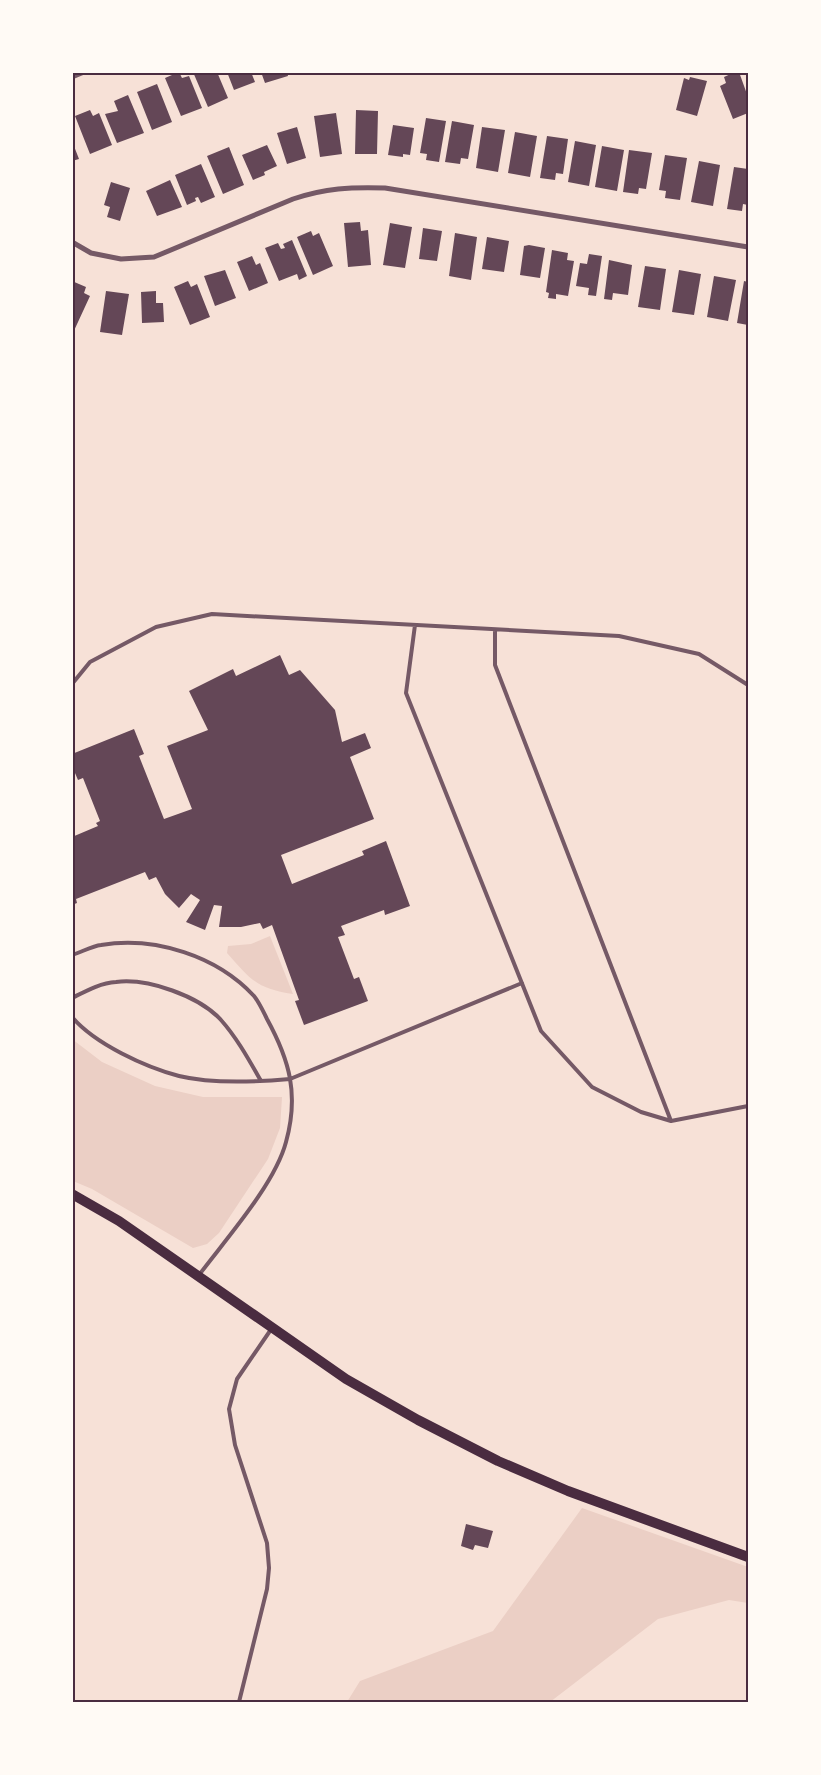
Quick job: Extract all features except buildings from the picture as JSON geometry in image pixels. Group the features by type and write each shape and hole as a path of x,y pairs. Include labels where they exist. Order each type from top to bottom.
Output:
{"main road":[{"path":"72,1194 109,1214 272,1328 370,1393 498,1461 606,1506 748,1557"}],"street":[{"path":"72,78 84,72"},
{"path":"72,242 91,253 121,259 154,257 316,191 344,186 385,188 748,247"}],"lane":[{"path":"72,684 90,662 156,627 212,614 619,636 699,654 748,685"},
{"path":"415,625 406,693 541,1031 592,1087 641,1112 671,1121 748,1106"},
{"path":"495,630 495,665 671,1121"},
{"path":"72,955 100,945 158,944 188,954 226,972 255,997 274,1031 289,1067 293,1106 286,1143 272,1176 198,1276"},
{"path":"72,998 92,988 116,982 148,984 179,993 199,1002 220,1019 237,1041 260,1081"},
{"path":"72,1017 103,1043 179,1076 260,1081 290,1078 522,983"},
{"path":"239,1702 267,1589 269,1568 267,1543 235,1445 230,1409 237,1379 272,1328"}],"shaded area":[{"path":"270,936 293,994 262,986 248,976 227,953 228,946 251,944"},
{"path":"72,1039 102,1062 155,1086 203,1097 282,1097 280,1128 268,1159 219,1233 207,1244 193,1248 92,1189 73,1181"},
{"path":"582,1508 748,1567 748,1603 729,1600 658,1619 550,1702 347,1702 360,1681 493,1631"}]}
